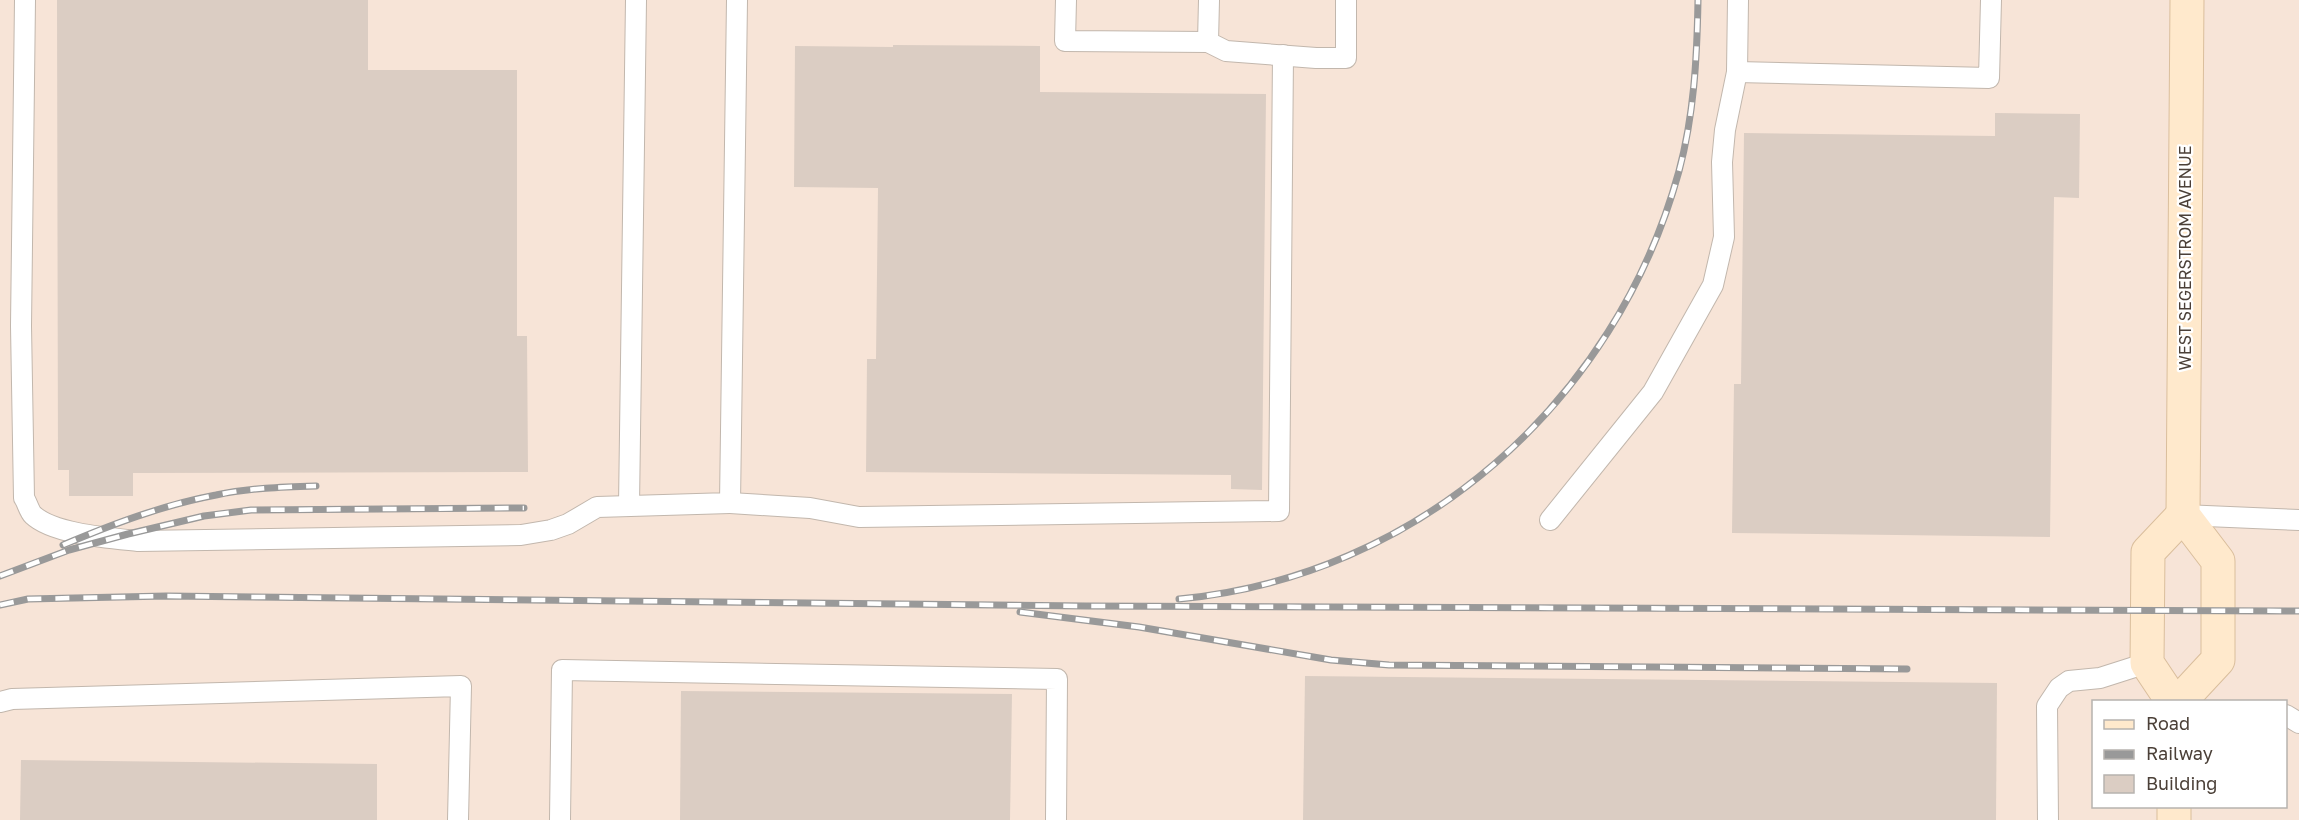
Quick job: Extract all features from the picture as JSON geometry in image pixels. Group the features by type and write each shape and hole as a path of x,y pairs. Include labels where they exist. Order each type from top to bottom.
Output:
{"main road":[{"name":"WEST SEGERSTROM AVENUE","path":"2183,515 2187,0"},
{"path":"2172,700 2147,663 2148,552 2183,515 2218,561 2218,660 2181,700"}],"lane":[{"path":"25,0 21,326 24,498 32,514 53,526 85,536 138,541 521,535 568,524 597,507 729,503 810,508 859,517 1279,511 1283,55"},
{"path":"629,506 636,0"},
{"path":"729,503 737,0"},
{"path":"1066,0 1065,41 1208,42 1226,51 1346,58 1346,0"},
{"path":"1208,42 1209,0"},
{"path":"1550,520 1653,392 1713,285 1724,237 1722,162 1725,130 1737,72 1738,0"},
{"path":"1737,72 1989,78 1991,0"},
{"path":"2183,515 2299,520"},
{"path":"2048,820 2047,706 2059,688 2069,681 2100,678 2147,663"},
{"path":"560,820 562,670 1058,679 1056,820"},
{"path":"0,702 23,699 460,686 458,820"}],"shaded area":[{"path":"0,0 2299,0 2299,820 0,820"}],"building":[{"path":"57,0 368,0 368,70 517,70 517,336 527,336 528,472 133,473 133,496 69,496 69,470 58,470"},
{"path":"893,45 1040,46 1040,92 1266,94 1262,490 1231,489 1231,475 866,472 867,359 876,359 878,188 794,187 795,46 893,47"},
{"path":"1995,113 2080,114 2079,198 2054,197 2050,537 1732,533 1734,384 1741,384 1744,133 1995,136"},
{"path":"1305,676 1997,683 1996,820 1303,820"},
{"path":"681,691 1012,694 1010,820 680,820"},
{"path":"21,760 377,764 377,820 20,820"}],"railway":[{"path":"1179,599 1267,584 1349,555 1426,515 1495,463 1556,402 1608,332 1649,255 1679,171 1694,86 1698,0"},
{"path":"63,545 138,516 196,499 253,489 316,486"},
{"path":"0,576 69,550 204,516 251,510 524,508"},
{"path":"0,605 28,599 166,596 1086,606 2299,611"},
{"path":"1020,612 1139,627 1331,660 1389,665 1907,669"}]}
